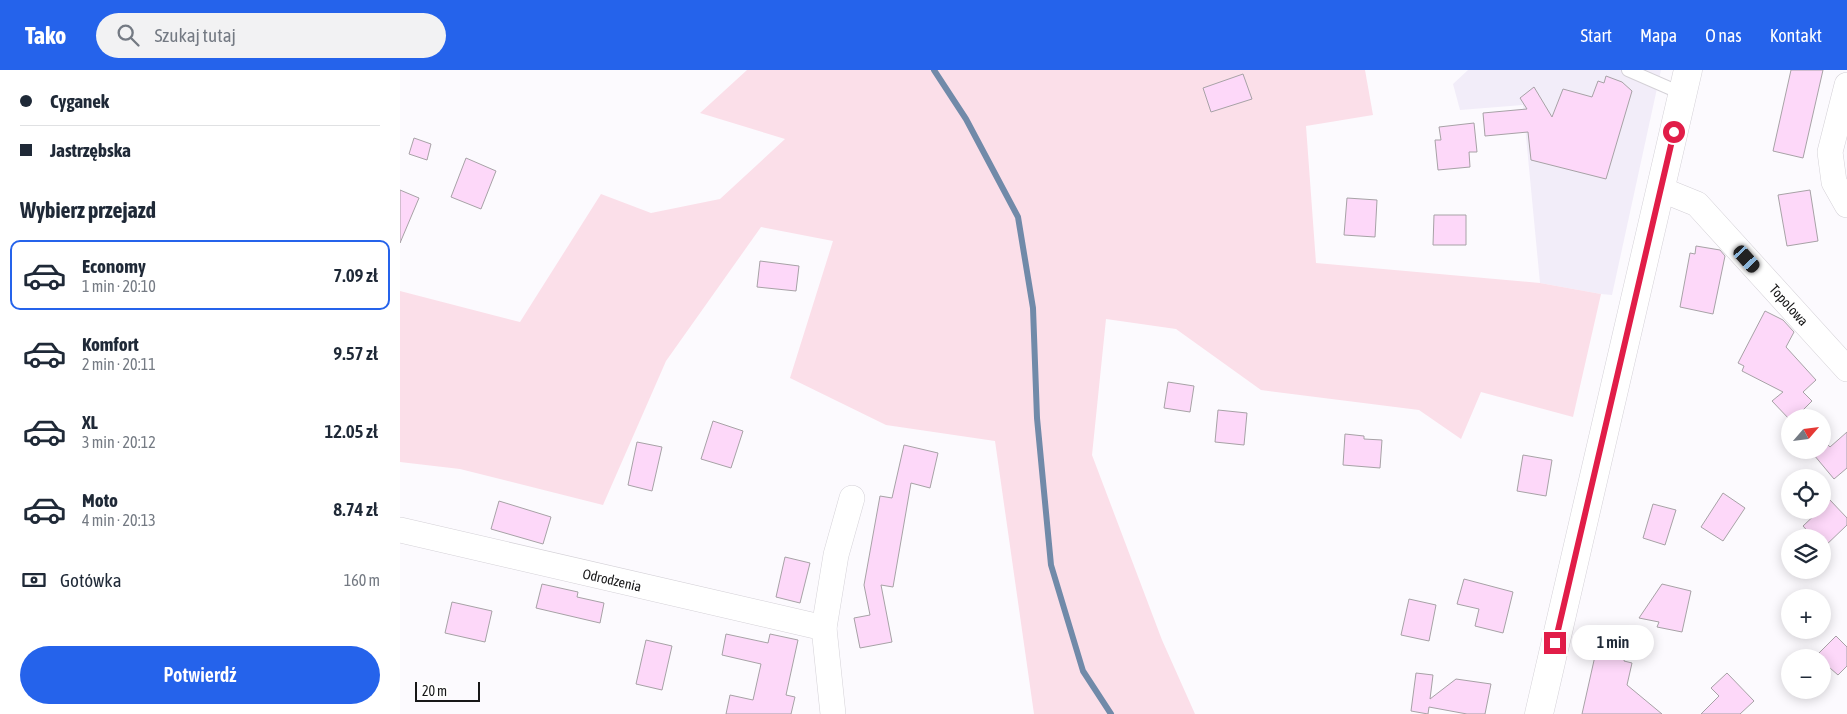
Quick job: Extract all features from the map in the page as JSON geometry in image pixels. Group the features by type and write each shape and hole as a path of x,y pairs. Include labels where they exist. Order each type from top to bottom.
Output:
{"main road":[{"path":"1539,714 1686,82"}],"street":[{"path":"1847,85 1830,152 1834,182 1847,205"},
{"name":"Topolowa","path":"1660,189 1697,204 1847,369"},
{"path":"832,714 824,628 836,555 852,498"},
{"name":"Odrodzenia","path":"400,530 824,628"}],"lane":[{"path":"1628,70 1686,82"}],"shaded area":[{"path":"747,70 1365,70 1373,115 1306,126 1316,263 1540,283 1601,294 1573,417 1481,392 1461,439 1419,410 1261,390 1176,329 1106,319 1092,455 1162,640 1195,714 1034,714 995,441 886,425 790,378 833,241 761,227 666,361 603,505 460,469 400,462 400,291 520,322 601,194 651,213 720,199 785,139 700,113"},
{"path":"1468,70 1661,70 1612,295 1540,283 1523,105 1460,110 1453,84"}],"building":[{"path":"1791,70 1823,70 1803,158 1773,151"},
{"path":"1243,74 1252,99 1211,112 1203,88"},
{"path":"1606,76 1622,82 1632,91 1606,179 1531,160 1528,132 1485,136 1483,113 1527,109 1520,98 1534,87 1552,117 1563,89 1592,97 1598,81 1604,83"},
{"path":"1474,123 1477,152 1469,152 1470,167 1438,170 1435,140 1441,140 1439,127"},
{"path":"414,138 431,144 427,160 409,154"},
{"path":"466,158 496,171 481,209 451,197"},
{"path":"400,190 419,198 400,243"},
{"path":"1810,190 1818,241 1787,246 1778,195"},
{"path":"1347,198 1377,200 1375,237 1344,235"},
{"path":"1434,215 1466,215 1466,245 1433,245"},
{"path":"1696,246 1720,250 1725,256 1713,314 1680,307 1690,253 1695,254"},
{"path":"760,261 799,266 796,291 757,287"},
{"path":"1765,311 1783,320 1794,332 1786,347 1816,380 1803,392 1812,401 1804,409 1781,410 1772,401 1783,392 1742,371 1744,366 1738,363"},
{"path":"1168,382 1194,386 1190,412 1164,408"},
{"path":"1218,410 1247,413 1244,445 1215,442"},
{"path":"713,421 743,431 731,468 701,459"},
{"path":"1847,432 1847,468 1834,479 1831,475 1831,469 1826,469 1817,459 1831,459 1831,446"},
{"path":"1345,434 1364,436 1364,439 1382,440 1380,468 1343,465"},
{"path":"637,442 662,447 652,491 628,485"},
{"path":"904,445 938,453 930,488 911,483 893,587 881,585 892,642 860,648 854,618 870,615 864,585 880,496 892,498"},
{"path":"1523,455 1552,460 1546,496 1517,491"},
{"path":"1723,493 1745,508 1723,541 1701,527"},
{"path":"499,501 551,517 543,544 491,529"},
{"path":"1831,501 1847,518 1847,525 1831,540 1831,529 1806,529 1803,526 1810,519 1831,519"},
{"path":"1653,504 1676,510 1665,545 1643,538"},
{"path":"785,557 810,563 800,603 776,597"},
{"path":"1464,579 1513,592 1503,633 1475,626 1479,609 1457,604"},
{"path":"542,584 578,592 577,597 604,603 600,623 536,608"},
{"path":"1662,584 1691,591 1682,632 1657,627 1659,622 1639,618"},
{"path":"1409,599 1436,605 1429,641 1401,635"},
{"path":"452,602 492,611 485,642 445,633"},
{"path":"726,634 768,643 770,634 798,640 786,695 795,697 791,714 726,714 730,695 753,700 761,664 722,655"},
{"path":"1836,636 1847,647 1847,666 1838,675 1831,669 1831,649 1823,649"},
{"path":"646,640 672,646 662,690 636,684"},
{"path":"1597,647 1625,653 1624,661 1632,663 1627,685 1662,714 1582,714"},
{"path":"1416,673 1433,675 1430,699 1456,679 1491,684 1485,714 1467,714 1429,707 1428,714 1411,711"},
{"path":"1727,673 1754,701 1740,714 1701,714 1719,696 1711,688"}],"waterway":[{"path":"934,70 966,119 1018,217 1033,308 1037,418 1051,565 1083,671 1111,714"}],"route":[{"path":"1555,643 1674,132"}]}
